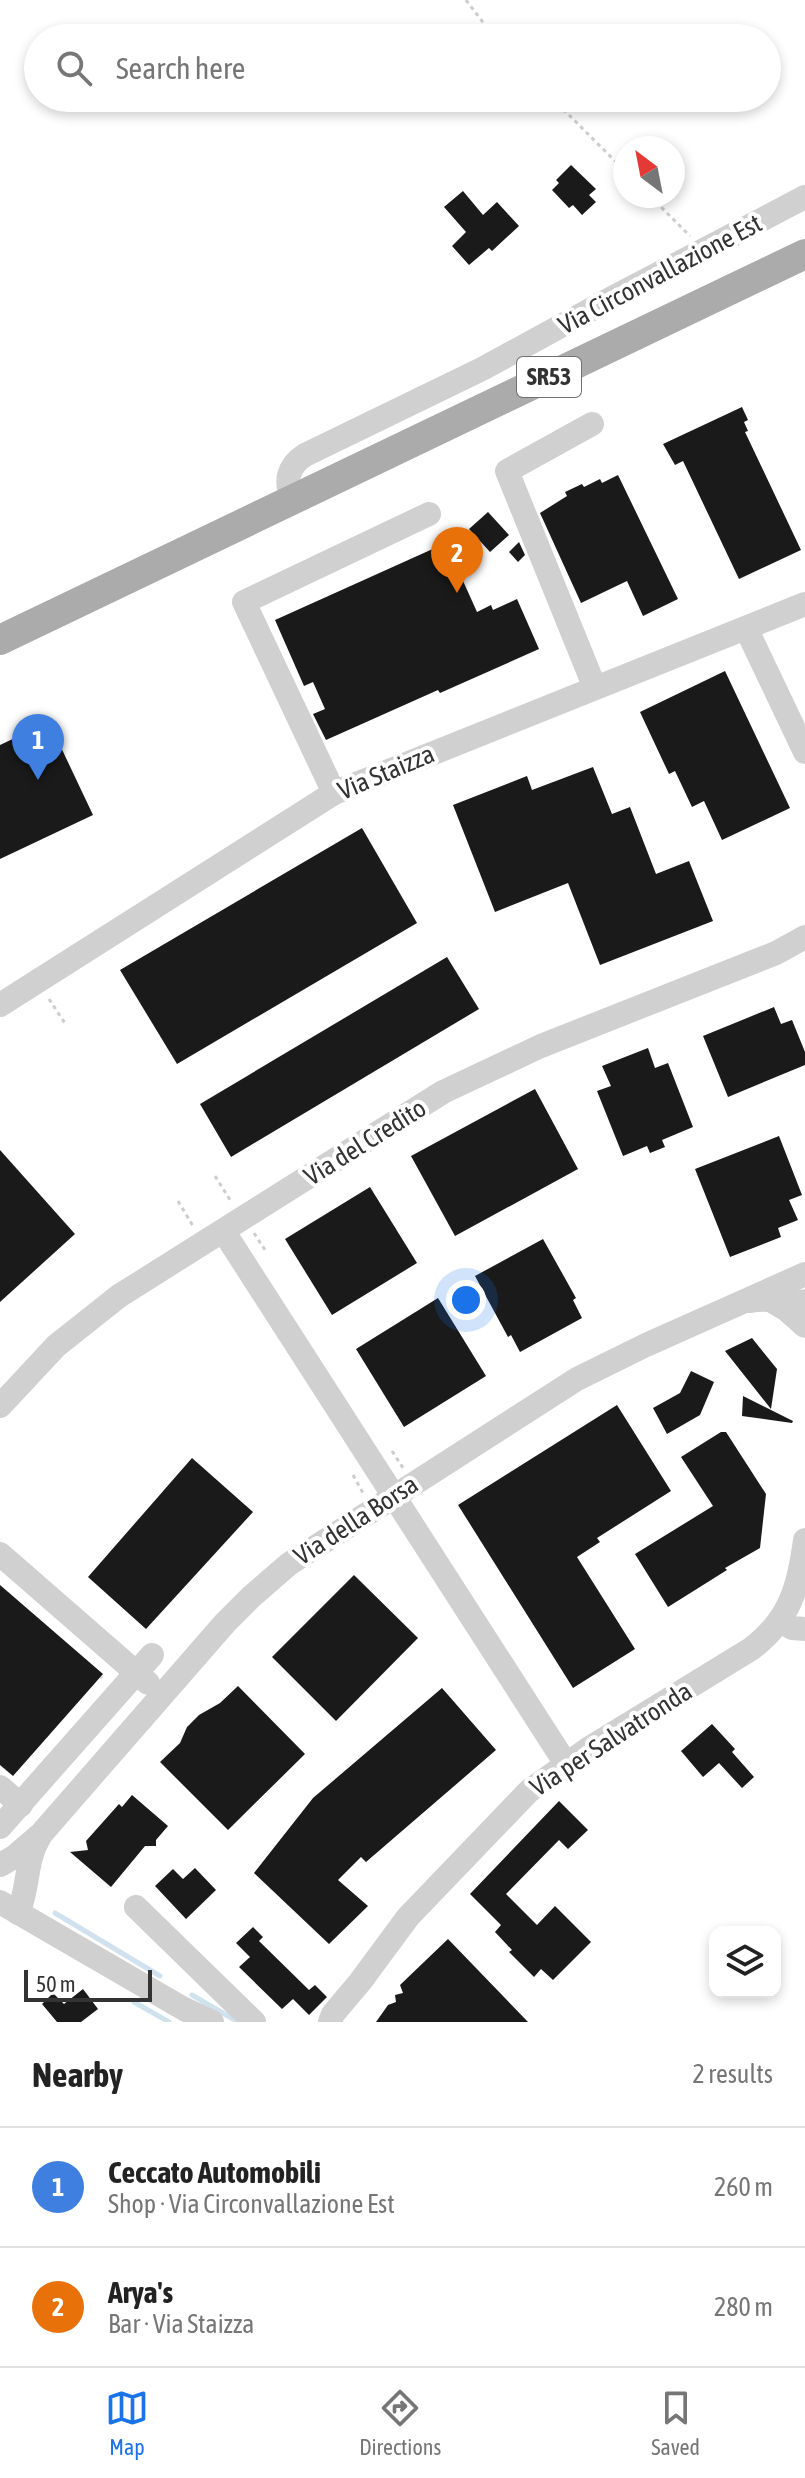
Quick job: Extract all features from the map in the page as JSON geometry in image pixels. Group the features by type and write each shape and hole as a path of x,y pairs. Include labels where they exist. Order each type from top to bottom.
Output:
{"main road":[{"name":"Via Circonvallazione Est","path":"0,640 805,254"}],"street":[{"name":"Via Circonvallazione Est","path":"293,500 288,487 289,473 302,457 482,369 805,197"},
{"path":"592,424 507,471 595,688"},
{"path":"334,793 244,602 429,514"},
{"name":"Via Staizza","path":"0,1005 334,793 805,604"},
{"path":"746,628 805,752"},
{"name":"Via del Credito","path":"0,1406 56,1346 119,1296 400,1118 463,1082 541,1046 776,953 805,937"},
{"name":"Via del Credito","path":"776,953 805,951"},
{"path":"224,1232 566,1764"},
{"name":"Via della Borsa","path":"0,1884 7,1861 42,1833 225,1623 271,1579 305,1553 577,1379 675,1331 805,1274"},
{"name":"Via della Borsa","path":"744,1303 759,1299 787,1303 805,1301"},
{"path":"772,1301 805,1326"},
{"name":"Via per Salvatronda","path":"330,2022 402,1925 521,1798 566,1764 763,1640 791,1604 801,1582 805,1540"},
{"path":"0,1554 144,1664 163,1695"},
{"path":"780,1620 792,1628 805,1629"},
{"path":"0,1827 144,1664"},
{"path":"0,1787 21,1805"},
{"name":"Via della Borsa","path":"9,1908 24,1898 31,1855 42,1833"},
{"path":"136,1907 254,2022"},
{"path":"9,1908 185,2011 212,2022"},
{"path":"185,2011 201,1970"},
{"name":"Via per Salvatronda","path":"346,2022 360,1982"}],"path":[{"path":"466,0 484,24"},
{"path":"566,112 613,159"},
{"path":"662,208 689,235 694,245 690,257"},
{"path":"45,993 66,1025"},
{"path":"215,1176 233,1204"},
{"path":"178,1201 195,1229"},
{"path":"253,1231 267,1253"},
{"path":"392,1451 406,1473"},
{"path":"353,1475 367,1498"}],"building":[{"path":"571,165 596,189 589,195 596,202 582,215 573,205 569,208 552,190 559,183 556,180"},
{"path":"463,191 483,215 497,202 519,226 492,251 489,248 469,265 452,246 466,232 444,207"},
{"path":"742,407 748,420 744,422 748,431 745,432 801,550 739,579 683,461 675,465 663,444"},
{"path":"618,475 678,599 643,616 627,581 581,603 540,513 567,496 565,492 600,479 602,483"},
{"path":"488,512 509,535 490,552 469,529"},
{"path":"519,542 525,555 518,562 509,552"},
{"path":"446,543 477,612 491,605 493,610 517,599 539,649 326,740 313,714 325,709 313,682 304,686 275,620"},
{"path":"725,671 790,808 722,840 704,801 692,807 675,771 669,774 640,712"},
{"path":"49,722 93,815 0,859 0,745"},
{"path":"593,767 612,814 630,807 656,874 689,861 713,921 600,965 568,883 495,912 453,805 527,776 532,790"},
{"path":"362,828 417,923 177,1064 120,970"},
{"path":"447,957 479,1009 231,1157 200,1104"},
{"path":"774,1007 781,1024 792,1020 805,1052 805,1065 728,1097 703,1036"},
{"path":"648,1048 655,1068 668,1063 693,1127 662,1140 665,1147 650,1153 647,1146 623,1156 597,1091 611,1086 602,1066"},
{"path":"535,1089 578,1169 455,1236 411,1156"},
{"path":"779,1136 802,1195 789,1200 798,1220 778,1228 781,1237 730,1257 695,1169"},
{"path":"0,1150 75,1234 0,1302"},
{"path":"370,1187 417,1263 332,1315 285,1239"},
{"path":"543,1239 576,1298 573,1300 582,1318 520,1352 511,1335 508,1337 475,1276"},
{"path":"438,1298 486,1376 404,1427 356,1349"},
{"path":"752,1338 777,1369 771,1409 725,1351"},
{"path":"691,1371 714,1382 700,1415 667,1434 653,1408 680,1393"},
{"path":"743,1396 793,1421 792,1423 742,1416"},
{"path":"617,1405 671,1491 597,1538 600,1542 577,1557 635,1649 573,1688 458,1505"},
{"path":"721,1432 726,1432 766,1494 760,1548 668,1607 635,1554 713,1506 681,1457"},
{"path":"192,1458 253,1512 146,1629 88,1577"},
{"path":"354,1575 418,1638 336,1721 272,1657"},
{"path":"0,1585 103,1674 13,1776 0,1765"},
{"path":"238,1686 305,1754 228,1830 160,1762 180,1743 187,1727 199,1715 220,1703"},
{"path":"442,1688 496,1750 366,1862 361,1857 338,1880 368,1906 329,1944 254,1873 313,1798"},
{"path":"712,1724 735,1749 732,1752 754,1777 742,1788 719,1763 703,1777 681,1751"},
{"path":"132,1795 168,1826 156,1840 156,1846 145,1846 111,1887 70,1852 88,1850 86,1841 119,1804 122,1807"},
{"path":"559,1801 588,1830 568,1849 559,1840 506,1894 537,1925 555,1906 591,1942 553,1980 541,1969 534,1977 509,1952 512,1950 495,1932 501,1925 470,1894"},
{"path":"195,1868 216,1890 186,1919 155,1886 173,1869 183,1879"},
{"path":"253,1927 263,1937 259,1941 309,1990 315,1985 327,1997 309,2015 293,1999 282,2009 239,1967 250,1957 236,1943"},
{"path":"448,1939 528,2022 376,2022 388,2005 396,2002 395,1995 403,1993 400,1985"},
{"path":"83,1989 98,2009 81,2022 57,2022 42,2004 53,1993 64,2004"}],"waterway":[{"path":"55,1913 160,1976"},
{"path":"192,1995 238,2022"},
{"path":"134,2002 169,2022"}],"place":[{"name":"Arya's","path":"457,593"},
{"name":"Ceccato Automobili","path":"38,780"}]}
